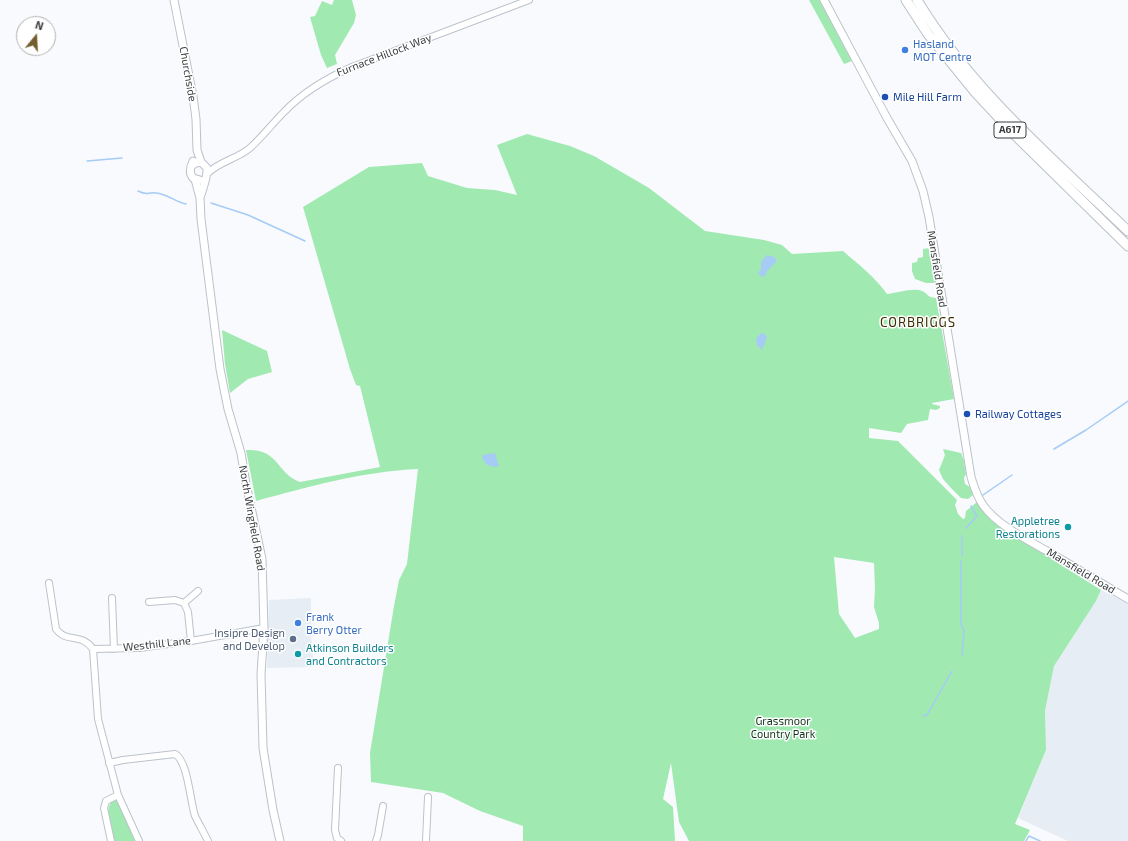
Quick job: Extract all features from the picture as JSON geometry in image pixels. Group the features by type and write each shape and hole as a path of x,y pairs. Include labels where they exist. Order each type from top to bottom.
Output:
{"highway":[{"name":"A617","path":"906,0 928,34 975,92 1015,135 1128,246"},
{"name":"A617","path":"917,0 946,42 985,91 1015,124 1128,231"}],"main road":[{"name":"Churchside","path":"174,0 193,96 196,119 197,150 192,166"},
{"name":"Mansfield Road","path":"824,0 886,118 912,160 923,191 931,231 971,477 982,505 989,513 1004,525 1128,599"},
{"name":"Churchside","path":"197,150 203,163"},
{"path":"196,163 203,163 207,168 206,175 201,180 195,179 190,174 192,166 196,163"},
{"name":"North Wingfield Road","path":"200,198 206,175"},
{"name":"North Wingfield Road","path":"195,179 200,198 201,219 220,369 228,409 241,452 246,484 262,559 264,628 261,674 263,748 273,810 280,841"}],"street":[{"name":"Furnace Hillock Way","path":"206,175 218,165 248,149 270,128 284,111 309,91 333,75 529,0"},
{"name":"Furnace Hillock Way","path":"203,163 218,165"},
{"path":"49,583 56,630 60,635 68,638 81,639 88,642 93,649 98,720 118,795 139,841"},
{"path":"184,603 198,591"},
{"path":"112,598 114,649"},
{"path":"149,602 175,600 184,603 188,612 191,641"},
{"name":"Westhill Lane","path":"93,649 138,648 191,641 264,628"},
{"path":"109,763 175,754 180,756 184,765 195,815 208,841"},
{"path":"338,768 335,830 337,838 341,841"},
{"path":"111,841 104,808 106,801 118,795"},
{"path":"426,841 428,796"},
{"path":"376,841 383,806"}],"shaded area":[{"path":"1101,590 1128,604 1128,841 1068,841 1018,818 1046,750 1045,711 1054,666 1096,601"},
{"path":"311,598 311,635 314,667 267,668 269,600"}],"green space":[{"path":"334,0 352,0 356,15 354,23 335,55 337,64 327,68 321,55 310,17 315,16 322,1 332,5"},
{"path":"809,0 821,0 852,61 844,64"},
{"name":"Grassmoor Country Park","path":"527,134 570,146 594,156 649,188 705,231 764,240 782,245 792,254 843,251 872,276 887,294 919,290 931,297 936,298 954,399 932,403 940,406 940,408 936,410 930,409 928,420 907,424 901,433 869,428 869,438 898,441 957,500 955,505 958,514 963,519 965,518 966,511 977,502 1017,537 1101,590 1096,601 1054,666 1045,711 1046,750 1015,824 1030,830 1024,841 689,841 679,822 671,763 663,799 673,807 675,841 523,841 523,826 480,811 443,793 371,782 370,753 399,580 407,564 418,469 398,470 357,476 256,501 246,450 257,450 265,453 292,478 300,482 380,467 360,386 356,385 350,369 303,207 369,167 422,163 428,176 467,188 495,190 517,195 497,145","holes":["834,557 874,563 874,607 879,623 879,629 855,638 839,614"]},
{"path":"930,248 937,283 926,283 915,279 912,271 912,263 917,262 918,258 923,257 923,249"},
{"path":"222,330 267,351 272,372 248,379 230,393 225,364"},
{"path":"943,449 961,453 966,474 964,478 965,484 970,487 974,494 968,499 961,498 943,479 939,470 945,455"},
{"path":"113,800 116,800 119,804 137,841 113,841 109,825 108,809"}],"water":[{"path":"767,255 774,257 777,261 767,271 765,276 762,277 758,273 761,269 761,262"},
{"path":"761,333 765,334 767,337 762,350 757,345 756,339"},
{"path":"495,453 499,466 493,467 487,465 483,461 482,455"}],"waterway":[{"path":"87,161 122,158"},
{"path":"138,191 146,194 153,193 168,196 186,204"},
{"path":"211,203 248,215 305,241"},
{"path":"1054,449 1086,430 1128,401"},
{"path":"983,495 1012,475"},
{"path":"966,528 977,516 971,506"},
{"path":"962,536 962,556"},
{"path":"961,561 961,624 964,630 962,655"},
{"path":"923,716 927,715 952,671"},
{"path":"1026,841 1029,836 1040,841"}],"place":[{"name":"Hasland MOT Centre","path":"905,50"},
{"name":"Mile Hill Farm","path":"885,97"},
{"name":"Railway Cottages","path":"967,414"},
{"name":"Appletree Restorations","path":"1068,527"},
{"name":"Frank Berry Otter","path":"298,623"},
{"name":"Insipre Design and Develop","path":"293,639"},
{"name":"Atkinson Builders and Contractors","path":"298,654"}],"district":[{"name":"CORBRIGGS","path":"918,323"}]}
